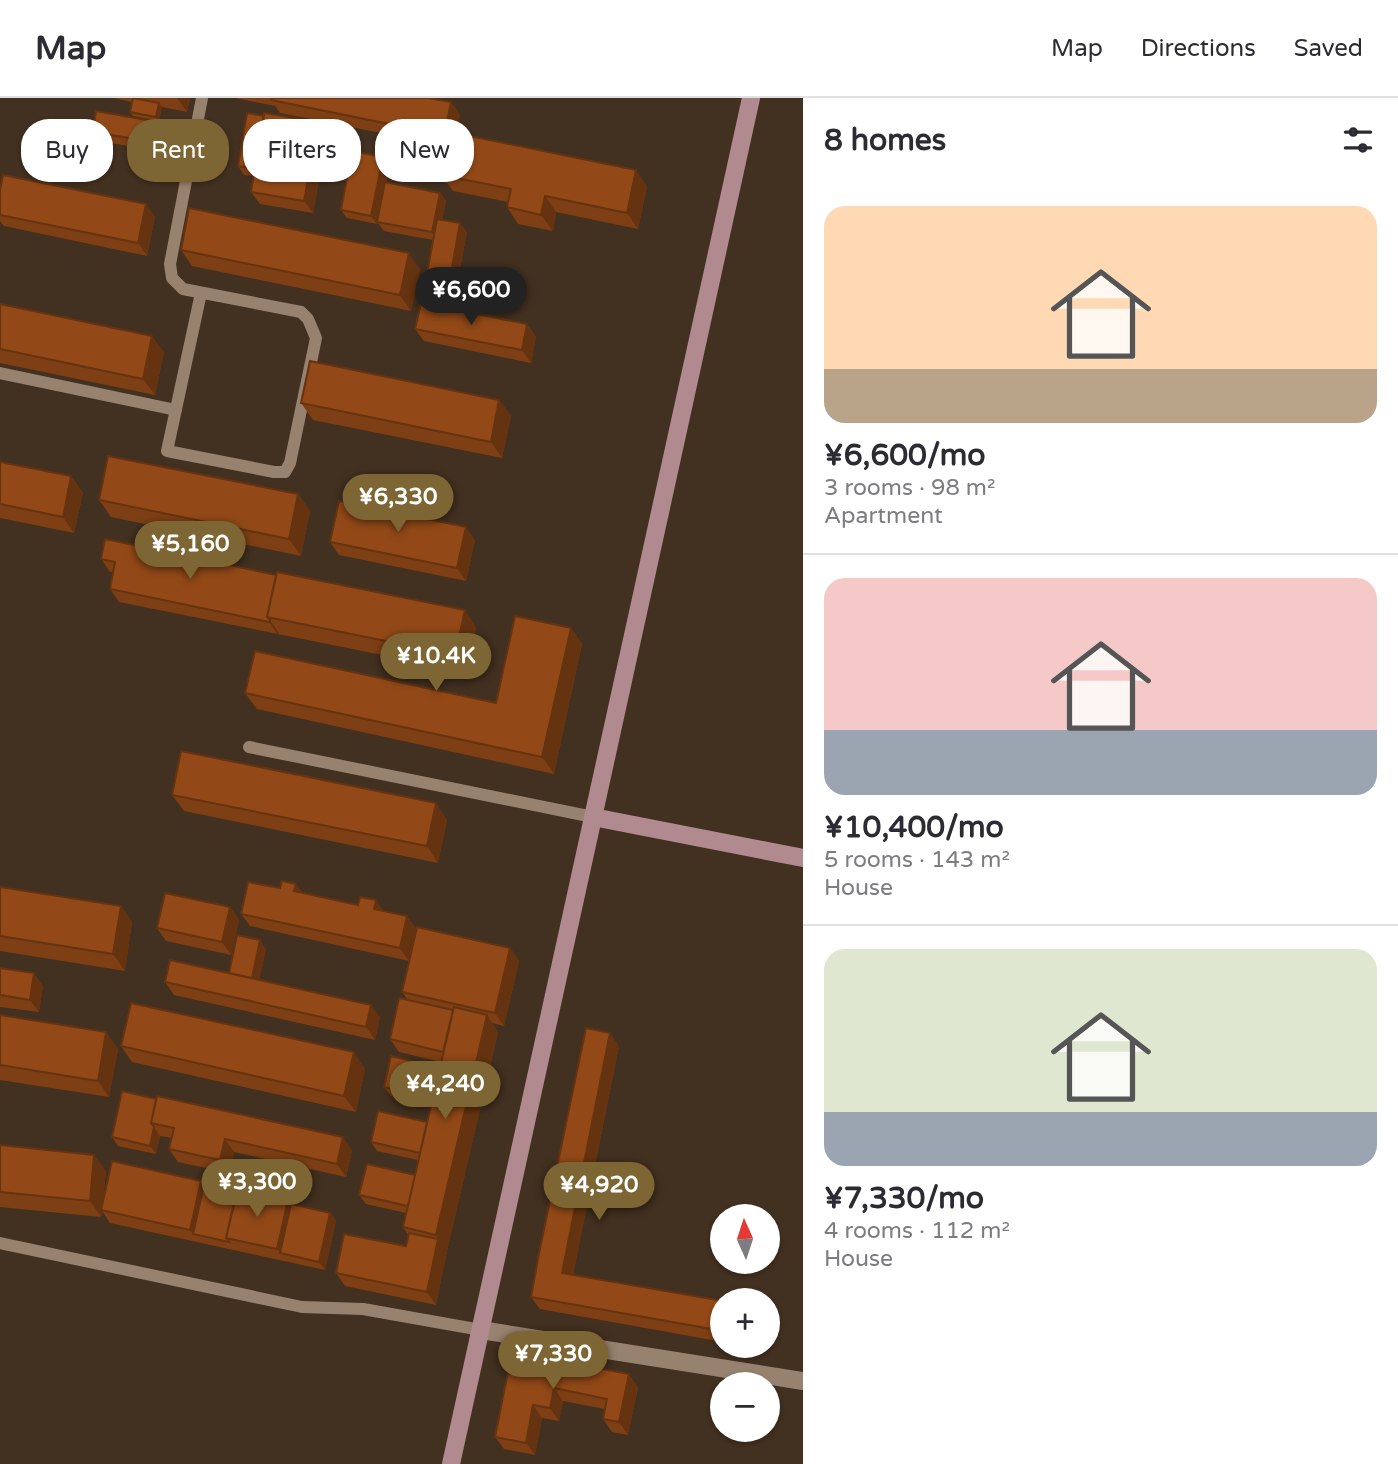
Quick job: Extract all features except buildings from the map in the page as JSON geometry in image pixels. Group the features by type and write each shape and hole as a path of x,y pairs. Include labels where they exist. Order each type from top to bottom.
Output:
{"street":[{"path":"451,1464 751,98"},
{"path":"593,817 803,858"},
{"path":"481,1329 803,1381"}],"lane":[{"path":"201,293 167,451 285,472 290,463 316,338 308,319 301,312 183,289 172,278 170,264 202,98"},
{"path":"0,373 176,410"},
{"path":"248,747 593,817"},
{"path":"0,1243 302,1307 363,1309 481,1329"}]}
